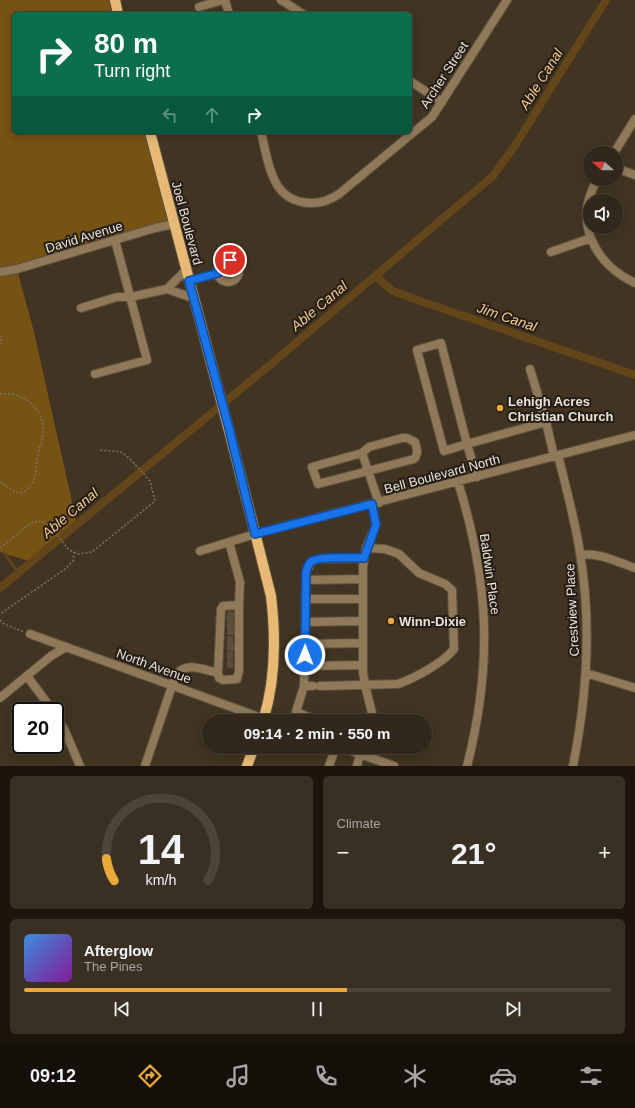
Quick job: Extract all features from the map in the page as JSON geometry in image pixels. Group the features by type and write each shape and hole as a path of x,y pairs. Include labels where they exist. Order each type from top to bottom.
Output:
{"main road":[{"path":"115,0 118,12"},
{"name":"Joel Boulevard","path":"151,134 271,596 275,644 271,688 266,714"},
{"path":"247,766 251,754"}],"street":[{"path":"199,7 224,0 228,12"},
{"path":"281,0 300,12"},
{"name":"Archer Street","path":"262,134 274,180 287,195 302,202 311,204 331,200 432,117 507,0"},
{"path":"412,82 442,102"},
{"path":"618,146 635,119"},
{"path":"623,171 635,175"},
{"path":"594,186 587,207 587,228 591,238 596,249 608,266 635,283"},
{"name":"David Avenue","path":"0,272 17,269 155,228 174,224"},
{"path":"551,252 591,238"},
{"path":"95,374 147,360 115,240"},
{"path":"81,308 117,296 131,297 166,289 186,270"},
{"path":"189,281 218,273"},
{"path":"166,289 193,298"},
{"path":"476,477 467,444 441,343 417,350 444,451 467,444 546,422"},
{"name":"Crestview Place","path":"530,369 576,526 586,599 586,673 580,729 572,766"},
{"name":"Bell Boulevard North","path":"200,551 255,534 376,504 635,435"},
{"path":"402,438 407,438 415,442 418,450 414,459 318,484 312,466 362,453 369,447 402,438"},
{"path":"362,453 368,470 376,504 376,525 366,548 363,579 363,643 365,685 372,714"},
{"name":"Baldwin Place","path":"458,482 476,547 483,594 485,624 485,655 482,694 473,744 467,766"},
{"path":"229,542 240,582 239,605 230,640 218,673 219,678 223,680 237,679 230,640 222,606 239,605"},
{"path":"312,686 398,684 409,680 447,657 454,648 452,590 445,584 419,573 399,554 385,549 366,548"},
{"path":"581,555 590,554 600,556 635,568"},
{"path":"312,686 305,666 306,572 312,561 319,559 364,558"},
{"path":"306,580 363,579"},
{"path":"305,599 363,599"},
{"path":"305,622 363,622"},
{"name":"North Avenue","path":"30,634 249,714"},
{"path":"305,644 363,643"},
{"path":"0,698 51,656 66,647"},
{"path":"305,666 364,665"},
{"path":"145,766 178,671 183,668 190,667 218,673"},
{"path":"586,673 635,688"},
{"path":"27,676 46,702"},
{"path":"301,714 296,712 312,686"},
{"path":"64,729 80,766"},
{"path":"329,766 333,754"},
{"path":"357,766 362,755 394,766"}],"path":[{"path":"0,336 2,339 0,344"},
{"path":"0,394 14,394 27,399 34,406 40,416 44,429 37,459 36,474 31,486 23,493 15,492 0,482"},
{"path":"0,548 31,523 38,521 45,522 50,526 69,550 78,554 92,552 155,501 150,481 130,458 121,452 98,450"},
{"path":"0,615 65,569 73,561 74,552"},
{"path":"0,620 10,627 30,634"}],"shaded area":[{"path":"0,0 110,0 113,12 12,12 12,134 146,134 169,221 0,269"},
{"path":"17,269 34,332 77,524 31,562 0,552 0,272"}],"waterway":[{"name":"Able Canal","path":"0,588 271,364 493,176 514,147 606,0"},
{"name":"Jim Canal","path":"375,276 393,291 635,375"},
{"path":"4,552 18,573"}],"tunnel":[{"path":"227,615 234,616"},
{"path":"227,623 234,624"},
{"path":"227,631 234,631"},
{"path":"227,640 233,640"},
{"path":"227,647 234,647"},
{"path":"227,656 233,655"},
{"path":"227,664 233,664"}],"place":[{"name":"Lehigh Acres Christian Church","path":"500,408"},
{"name":"Winn-Dixie","path":"391,621"}],"route":[{"path":"230,260 220,263 217,270 218,273 189,281 229,428 255,534 372,504 376,521 376,525 366,548 364,558 319,559 312,561 308,566 306,572 305,655"}]}
